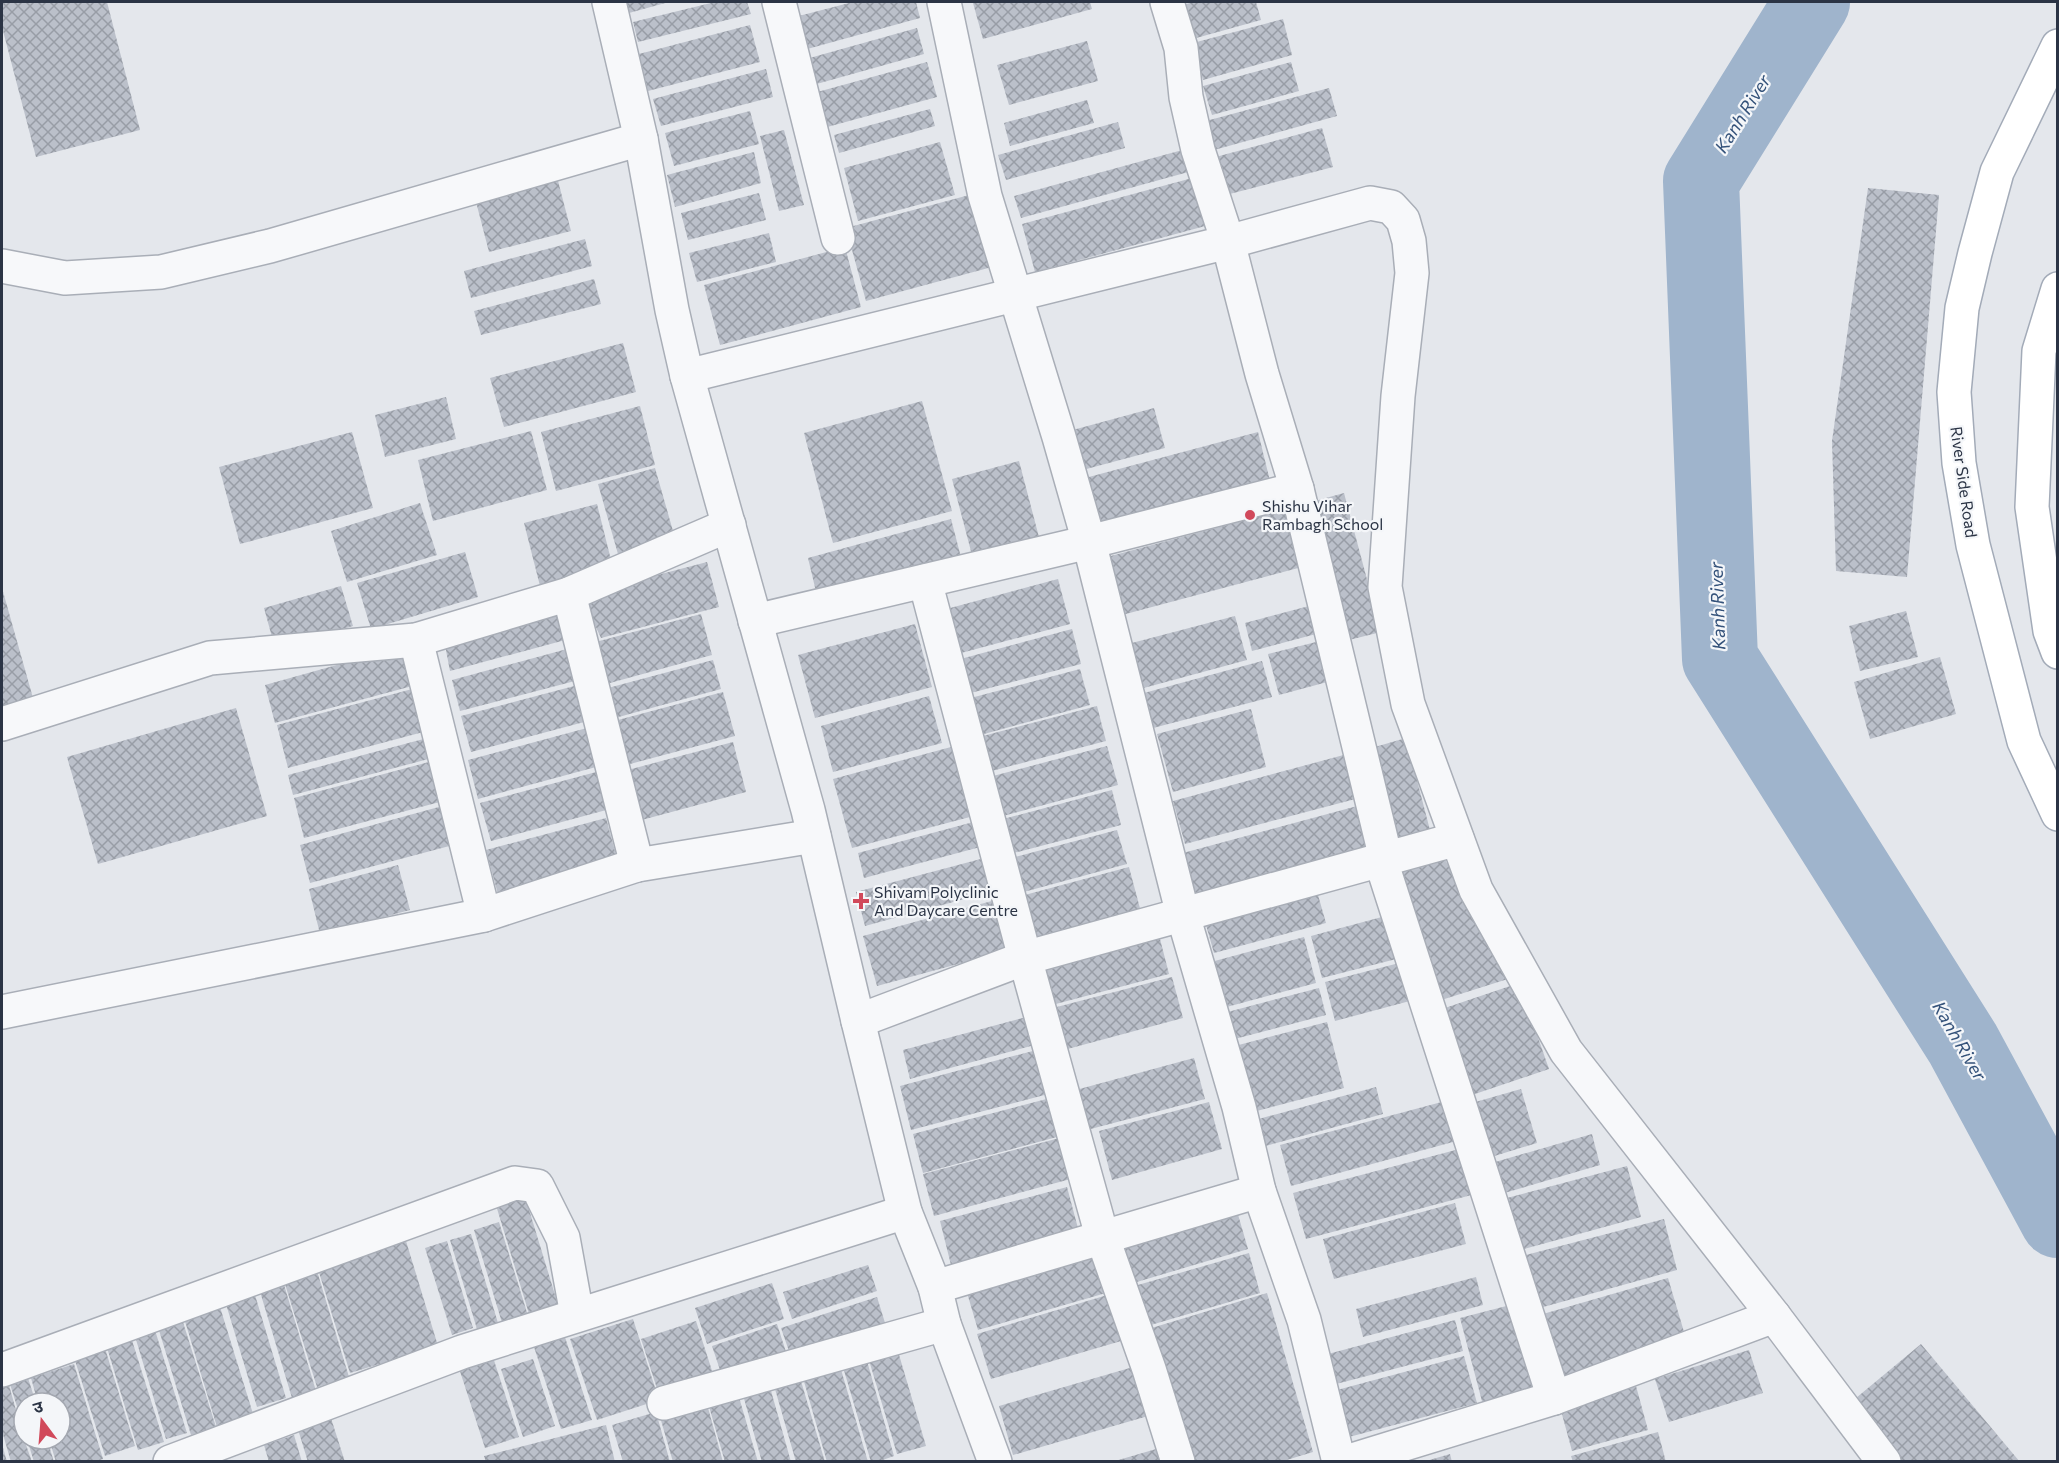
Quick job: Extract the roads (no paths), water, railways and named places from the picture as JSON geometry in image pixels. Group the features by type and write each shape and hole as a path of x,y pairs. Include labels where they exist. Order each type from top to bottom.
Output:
{"main road":[{"name":"River Side Road","path":"2058,46 1997,172 1974,253 1962,308 1954,392 1959,463 1973,545 2024,741 2058,814"},
{"path":"2058,289 2039,351 2032,507 2050,631 2058,652"}],"street":[{"path":"609,2 641,139 672,310 687,376 814,836 905,1212 935,1287 944,1324 994,1461"},
{"path":"779,2 838,238"},
{"path":"944,2 985,196 1089,542 1183,915 1239,1107 1259,1191 1304,1320 1339,1461"},
{"path":"1167,2 1180,48 1186,97 1198,150 1228,243 1262,374 1296,489 1384,860 1554,1398"},
{"path":"2,266 65,278 161,272 270,246 641,139"},
{"path":"687,376 1228,243 1370,203 1391,207 1403,220 1410,241 1412,273 1398,396 1385,587 1408,704 1476,890 1566,1051 1774,1316 1884,1461"},
{"path":"755,621 1089,542 1296,489"},
{"path":"2,724 210,658 416,640 569,594 729,525"},
{"path":"925,581 1025,958 1102,1236 1178,1461"},
{"path":"569,594 637,865"},
{"path":"416,640 484,915"},
{"path":"2,1011 484,915 637,865 814,836"},
{"path":"858,1022 1025,958 1457,839"},
{"path":"2,1370 515,1183 537,1186 562,1238 577,1315"},
{"path":"935,1287 1259,1191"},
{"path":"170,1461 462,1352 905,1212"},
{"path":"1346,1461 1554,1398 1774,1316"},
{"path":"664,1403 944,1324"}],"waterway":[{"name":"Kanh River","path":"1812,2 1701,181 1720,659 1963,1044 2058,1220"}],"place":[{"name":"Shishu Vihar Rambagh School","path":"1250,515"},
{"name":"Shivam Polyclinic And Daycare Centre","path":"861,901"}]}
